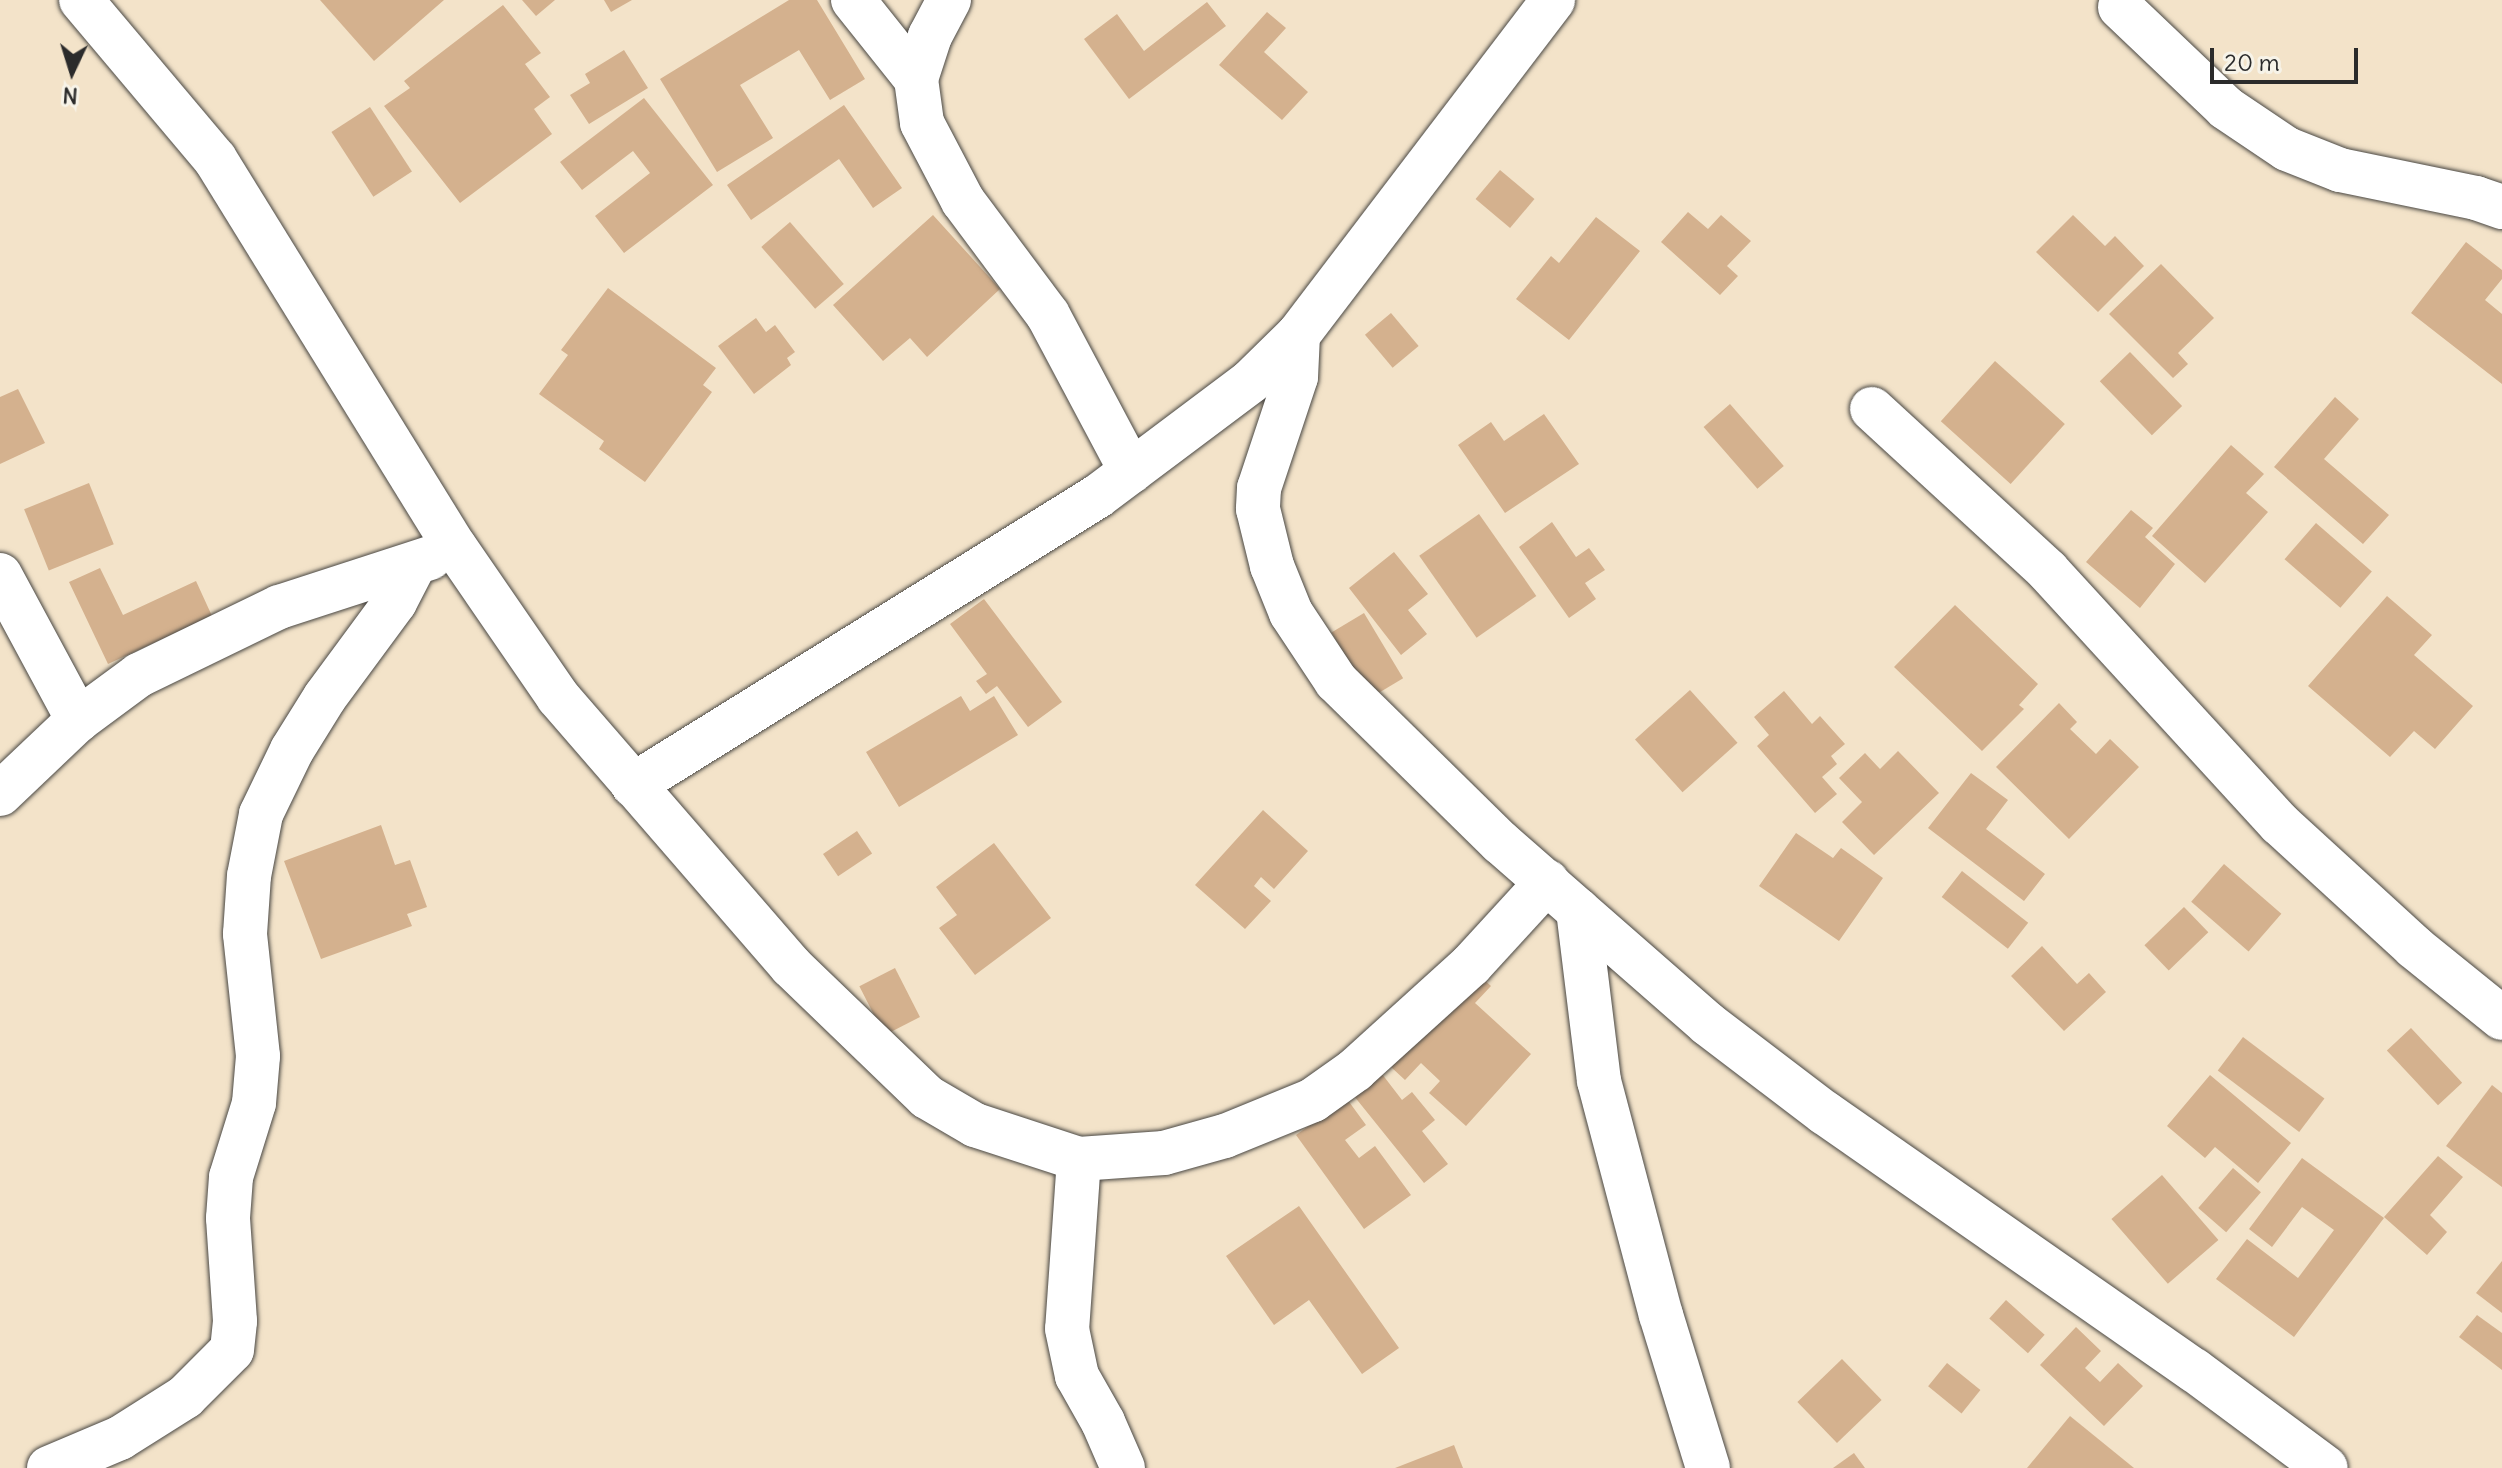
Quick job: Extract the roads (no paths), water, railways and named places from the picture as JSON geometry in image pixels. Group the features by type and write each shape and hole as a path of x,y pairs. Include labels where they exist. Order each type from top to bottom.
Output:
{"street":[{"path":"81,0 215,159 455,547 558,697 791,966 927,1097 975,1125 1079,1159 1164,1153 1225,1136 1313,1100 1399,1034 1471,965 1562,896"},
{"path":"853,0 916,79"},
{"path":"949,0 930,36 916,79 922,123 963,201 1048,315 1131,471"},
{"path":"633,785 1098,496 1251,381 1298,335 1553,0"},
{"path":"2120,7 2226,108 2287,149 2340,170 2476,198 2502,207"},
{"path":"1298,335 1296,377 1257,498 1272,566 1291,613 1336,681 1500,842 1708,1024 1825,1113 2194,1370 2326,1468"},
{"path":"1872,409 2048,571 2280,824 2414,947 2502,1018"},
{"path":"0,794 78,720 139,675 279,607 414,565 455,547"},
{"path":"49,1468 120,1438 185,1397 232,1350 235,1321 228,1218 231,1177 254,1103 258,1056 245,934 249,876 261,814 292,750 325,697 395,602 414,565"},
{"path":"0,575 78,720"},
{"path":"1562,896 1599,1081 1661,1315 1708,1468"},
{"path":"1079,1159 1067,1329 1077,1376 1103,1422 1123,1468"}]}
